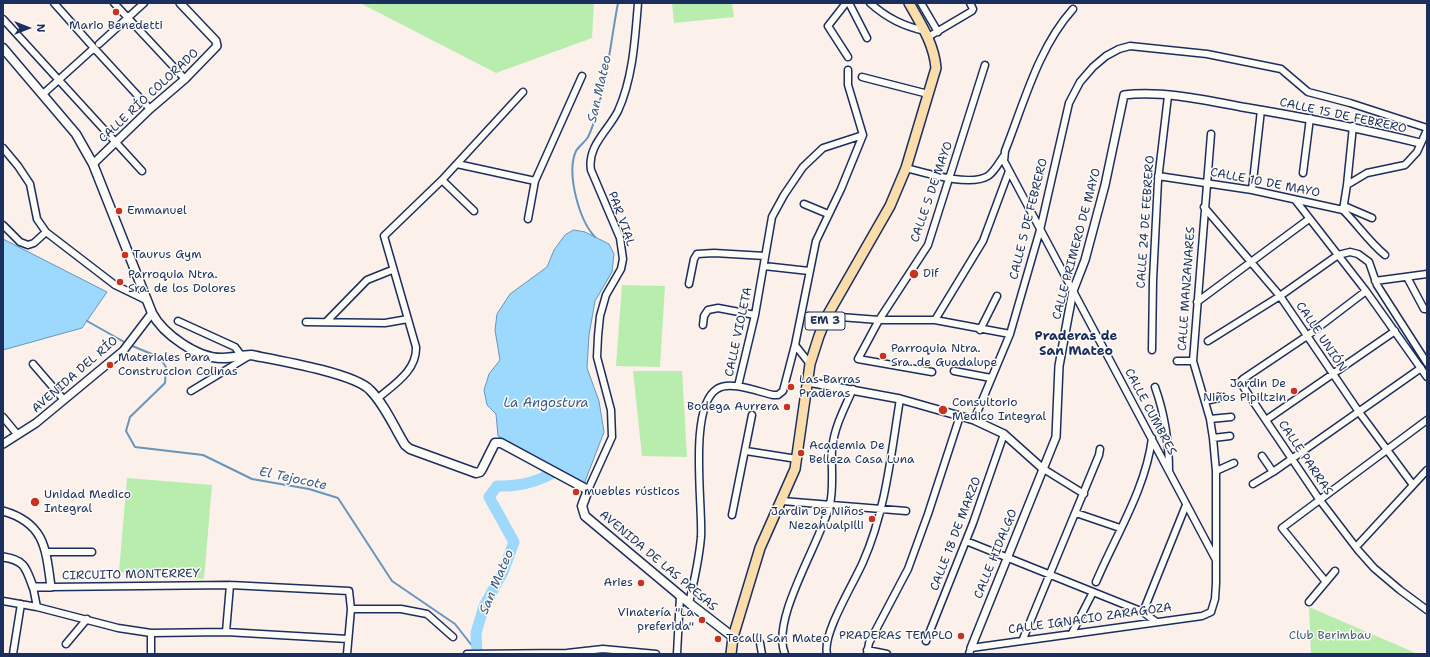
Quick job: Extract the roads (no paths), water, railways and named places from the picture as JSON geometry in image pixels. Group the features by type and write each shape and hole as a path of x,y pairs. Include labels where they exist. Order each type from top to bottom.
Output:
{"main road":[{"name":"EM 3","path":"731,654 733,637 760,548 791,480 797,459 810,364 819,336 828,316 890,206 906,168 936,68 935,56 926,34 909,3"},
{"path":"3,48 76,134 93,164 152,313 158,324 196,352 211,357 224,358 241,355 251,356 330,372 361,384 371,390 405,445 417,453 476,473 480,472 482,469 495,443 501,443 588,490"},
{"name":"AVENIDA DE LAS PRESAS","path":"588,490 582,506 585,516 680,596 733,637"}],"street":[{"path":"54,3 96,46 150,108"},
{"path":"114,3 185,79"},
{"path":"43,94 144,3"},
{"name":"CALLE RÍO COLORADO","path":"93,164 150,108 185,79 216,48 216,41 180,3"},
{"name":"PAR VIAL","path":"588,490 612,437 611,410 597,357 598,336 600,316 606,295 621,269 623,259 620,238 591,170 589,159 591,151 617,112 626,90 633,54 638,3"},
{"path":"848,57 828,26 848,3 868,38"},
{"path":"870,3 885,16 906,27 926,34 938,32 972,11 973,9 970,3"},
{"path":"921,3 938,32"},
{"path":"906,168 949,178 983,178 990,175 1003,158 1033,76 1059,24 1073,9"},
{"path":"3,19 58,81 142,171"},
{"name":"CALLE 5 DE FEBRERO","path":"974,420 1010,334 1040,230 1069,102 1080,82 1093,67 1106,56 1119,49 1130,46 1207,54 1281,68 1308,92 1350,103 1427,129"},
{"name":"CALLE 5 DE MAYO","path":"932,372 858,359 879,320 928,245 984,65"},
{"path":"738,386 778,395 783,391 795,345 816,241 841,189 863,135 860,120 852,102 848,85 848,70"},
{"path":"528,219 535,181 582,76"},
{"path":"862,77 928,94"},
{"path":"377,399 403,376 414,363 416,347 392,270 384,236 387,231 442,180 523,92"},
{"name":"CALLE 15 DE FEBRERO","path":"1124,95 1134,94 1168,96 1261,110 1353,126 1420,143"},
{"name":"CALLE PRIMERO DE MAYO","path":"1042,468 1056,437 1059,366 1074,291 1085,260 1105,185 1124,95"},
{"name":"CALLE 24 DE FEBRERO","path":"1152,350 1153,280 1158,176 1168,96"},
{"path":"1252,190 1261,110"},
{"path":"1303,173 1310,118"},
{"path":"1353,126 1343,208 1372,244 1385,255"},
{"path":"1347,185 1367,173 1405,165 1417,152 1427,129"},
{"name":"CALLE MANZANARES","path":"1211,134 1204,207 1193,361 1210,419 1216,471 1215,599 1211,612"},
{"name":"CALLE VIOLETA","path":"689,603 698,566 701,537 698,446 702,419 708,400 716,389 726,386 738,386 755,314 772,217 784,195 803,167 822,148 863,135"},
{"path":"3,148 18,166 30,184 37,219 46,232 115,285 148,300"},
{"name":"CALLE CUMBRES","path":"1003,158 1008,171 1074,291 1216,561"},
{"path":"457,164 535,181"},
{"path":"935,320 983,241 1008,171"},
{"name":"CALLE 10 DE MAYO","path":"1158,176 1252,190 1296,201 1343,208 1372,218"},
{"path":"442,180 474,210"},
{"path":"1296,201 1366,291 1427,377"},
{"path":"804,204 828,214"},
{"name":"CALLE UNIÓN","path":"1204,207 1252,261 1280,296 1359,412 1413,485"},
{"path":"1197,302 1309,219"},
{"path":"3,225 20,242 28,245 34,243 46,232"},
{"path":"1208,341 1280,296 1338,255 1350,252 1364,257 1368,262 1375,281 1427,363"},
{"path":"689,284 694,259 697,254 714,253 765,256"},
{"path":"764,266 809,271"},
{"path":"326,322 366,280 392,270"},
{"path":"1375,281 1427,274"},
{"path":"1407,277 1424,309 1427,309"},
{"path":"1307,336 1366,291"},
{"path":"980,330 997,296"},
{"path":"703,325 704,316 708,310 718,308 755,314"},
{"name":"AVENIDA DEL RÍO","path":"3,444 36,423 123,351 152,313"},
{"path":"828,316 879,320 935,320 980,330 1010,334"},
{"path":"306,322 385,323 408,320"},
{"path":"178,321 235,347 241,355"},
{"path":"1266,420 1395,331"},
{"name":"CALLE PARRAS","path":"1307,336 1240,382 1319,499 1356,547 1374,568 1427,610"},
{"path":"795,345 810,364"},
{"path":"190,391 251,356"},
{"path":"1178,361 1193,361"},
{"path":"33,364 64,400"},
{"path":"1253,484 1273,472 1421,368"},
{"path":"954,371 991,378"},
{"path":"808,382 853,389 900,399 974,420 1004,434 1042,468 1084,494"},
{"path":"1155,387 1163,408 1169,440 1169,472"},
{"path":"785,654 781,642 784,619 830,504 832,448 835,433 853,389"},
{"path":"1205,401 1223,397"},
{"path":"827,654 827,638 864,561 883,508 900,399"},
{"path":"732,515 752,415"},
{"path":"887,654 867,652 908,569 928,514 960,416"},
{"path":"3,417 17,434"},
{"path":"1210,419 1231,417"},
{"path":"1326,582 1282,528 1427,420"},
{"name":"CALLE 18 DE MARZO","path":"926,641 966,541 1004,434"},
{"path":"1212,438 1230,436"},
{"path":"1096,582 1143,478 1150,453 1152,438"},
{"path":"1024,639 1084,494 1100,449"},
{"path":"746,451 797,459"},
{"path":"1262,456 1273,472"},
{"path":"1216,471 1234,463"},
{"name":"CALLE HIDALGO","path":"970,651 1042,468"},
{"path":"1356,547 1427,470"},
{"path":"782,501 906,511"},
{"path":"1143,612 1186,505"},
{"path":"3,511 25,520 39,534 46,552 51,587"},
{"path":"1076,513 1120,528"},
{"path":"966,541 1143,612 1155,621"},
{"path":"46,552 92,552"},
{"path":"3,557 12,558 21,562 27,569 33,587 37,607"},
{"path":"1309,602 1335,571"},
{"path":"226,632 230,585"},
{"name":"CIRCUITO MONTERREY","path":"33,587 230,585 349,591 351,609 347,654"},
{"path":"1072,633 1093,592"},
{"path":"677,654 680,596"},
{"path":"3,601 37,607 118,628 151,633 226,632 348,638"},
{"path":"13,654 21,604"},
{"path":"351,609 401,609 427,614 453,637"},
{"name":"CALLE IGNACIO ZARAGOZA","path":"970,651 1024,639 1202,616 1211,612"},
{"path":"66,644 87,619"},
{"path":"150,654 151,633"},
{"path":"760,643 762,654"},
{"path":"468,654 567,653 603,649 656,654"}],"water":[{"name":"La Angostura","path":"574,230 585,232 609,244 614,254 612,272 595,301 589,335 587,368 599,401 604,432 584,484 498,436 496,414 487,405 484,390 489,374 500,360 495,330 497,314 510,294 547,267 554,250 565,235"},
{"path":"3,239 107,292 82,328 3,350"}],"waterway":[{"name":"San Mateo","path":"595,237 589,229 579,208 573,183 573,160 576,151 588,137 601,98 618,3"},
{"name":"El Tejocote","path":"87,321 126,343"},
{"name":"El Tejocote","path":"130,345 159,357 166,367 165,383 130,417 126,431 135,447 203,455 252,479 309,489 338,498 392,581 455,624 477,652"},
{"name":"San Mateo","path":"477,654 476,633 484,606 503,572 514,542 489,497 497,486 529,482 558,470"}],"place":[{"name":"Mario Benedetti","path":"116,12"},
{"name":"Emmanuel","path":"119,211"},
{"name":"Taurus Gym","path":"125,255"},
{"name":"Dif","path":"914,274"},
{"name":"Parroquia Ntra. Sra. de los Dolores","path":"120,282"},
{"name":"Parroquia Ntra. Sra. de Guadalupe","path":"883,356"},
{"name":"Materiales Para Construccion Colinas","path":"110,365"},
{"name":"Las Barras Praderas","path":"791,387"},
{"name":"Jardin De Niños Pipiltzin","path":"1294,391"},
{"name":"Bodega Aurrera","path":"787,407"},
{"name":"Consultorio Medico Integral","path":"943,410"},
{"name":"Academia De Belleza Casa Luna","path":"801,453"},
{"name":"muebles rústicos","path":"576,492"},
{"name":"Unidad Medico Integral","path":"35,502"},
{"name":"Jardin De Niños Nezahualpilli","path":"872,519"},
{"name":"Aries","path":"641,583"},
{"name":"Vinatería \"La preferida\"","path":"702,620"},
{"name":"PRADERAS TEMPLO","path":"961,636"},
{"name":"Tecalli San Mateo","path":"718,639"}],"district":[{"name":"Praderas de San Mateo","path":"1076,344"}],"park label":[{"name":"Club Berimbau","path":"1330,636"}]}
